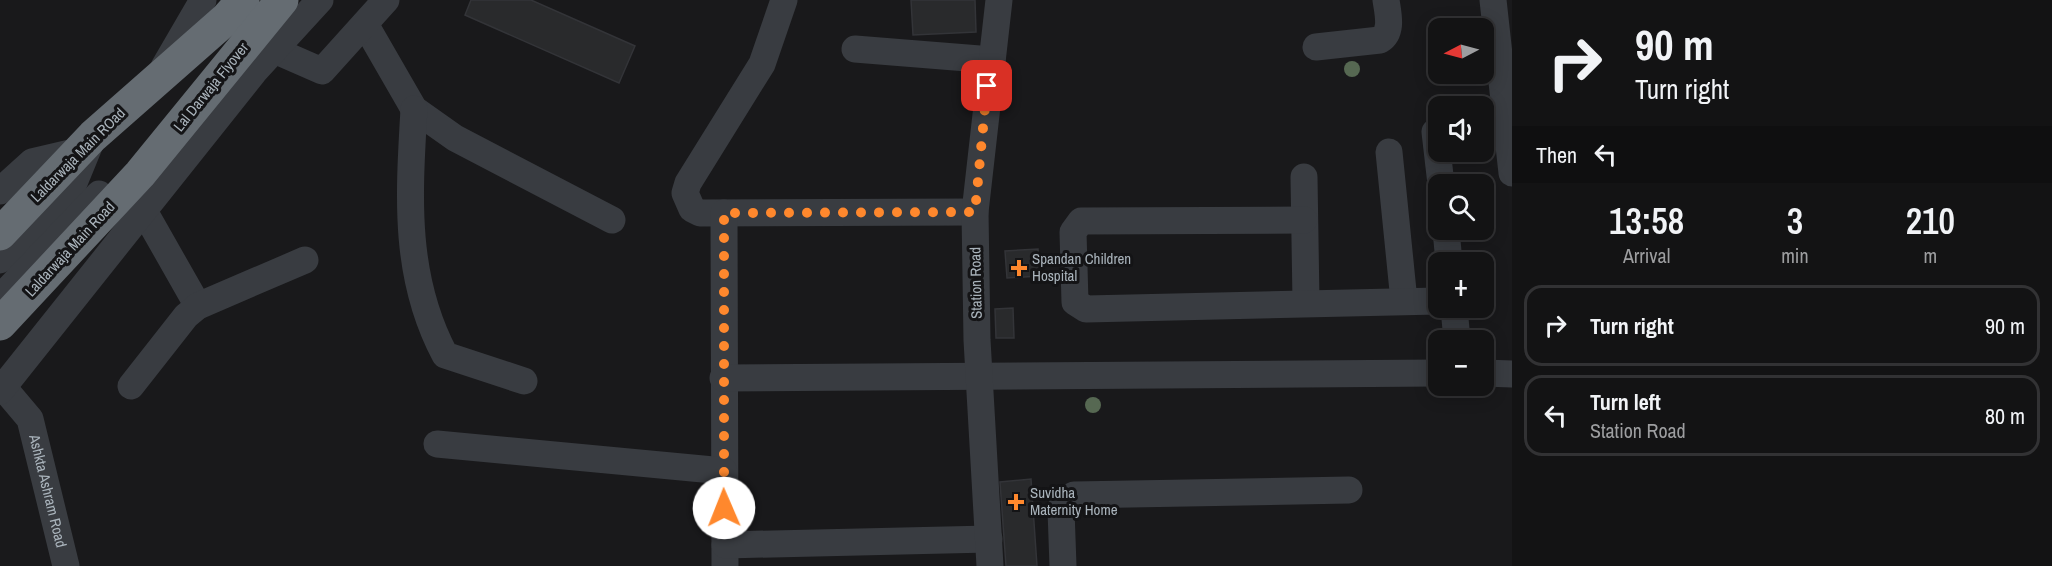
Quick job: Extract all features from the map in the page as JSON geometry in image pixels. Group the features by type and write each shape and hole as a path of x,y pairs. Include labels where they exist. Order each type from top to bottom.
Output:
{"highway":[{"name":"Lal Darwaja Flyover","path":"158,78 244,7"},
{"name":"Lal Darwaja Flyover","path":"148,192 244,7"},
{"name":"Laldarwaja Main ROad","path":"0,234 86,144 158,78"},
{"name":"Laldarwaja Main Road","path":"0,324 148,192"}],"street":[{"path":"2,389 148,192 320,0"},
{"path":"274,50 322,71 386,0"},
{"path":"784,0 762,64 688,183 685,193 692,209 700,213 975,212"},
{"name":"Station Road","path":"990,566 981,375 977,340 975,212 999,0"},
{"path":"1316,47 1380,40 1386,37 1389,27 1386,0"},
{"path":"1493,0 1505,46 1512,161"},
{"path":"364,24 414,109 455,138 612,220"},
{"path":"855,50 992,60"},
{"path":"414,109 410,189 412,260 434,334 445,355 524,381"},
{"path":"0,191 32,162 86,144"},
{"path":"0,260 74,183 86,144"},
{"path":"1389,152 1404,301"},
{"path":"1304,177 1306,302"},
{"path":"0,298 101,192 148,192"},
{"path":"148,192 198,306"},
{"path":"724,213 725,555 867,554 989,539"},
{"path":"1304,220 1081,222 1073,232 1075,302 1086,309 1306,302 1428,301"},
{"path":"131,386 186,316 198,306 305,260"},
{"path":"723,378 1428,373"},
{"path":"1494,373 1512,374"},
{"name":"Ashkta Ashram Road","path":"2,389 30,419 66,566"},
{"path":"437,444 724,471"},
{"path":"1063,566 1061,510 1063,502 1074,495 1349,490"}],"building":[{"path":"471,0 531,0 635,46 619,83 465,15"},
{"path":"911,0 975,0 976,32 913,35"},
{"path":"1038,249 1039,276 1007,278 1005,251"},
{"path":"1013,308 1014,338 996,338 995,309"},
{"path":"1031,479 1037,566 1006,566 1000,482"}],"place":[{"name":"Spandan Children Hospital","path":"1019,268"},
{"name":"Suvidha Maternity Home","path":"1016,502"}],"route":[{"path":"724,508 724,213 975,212 987,86"}]}
